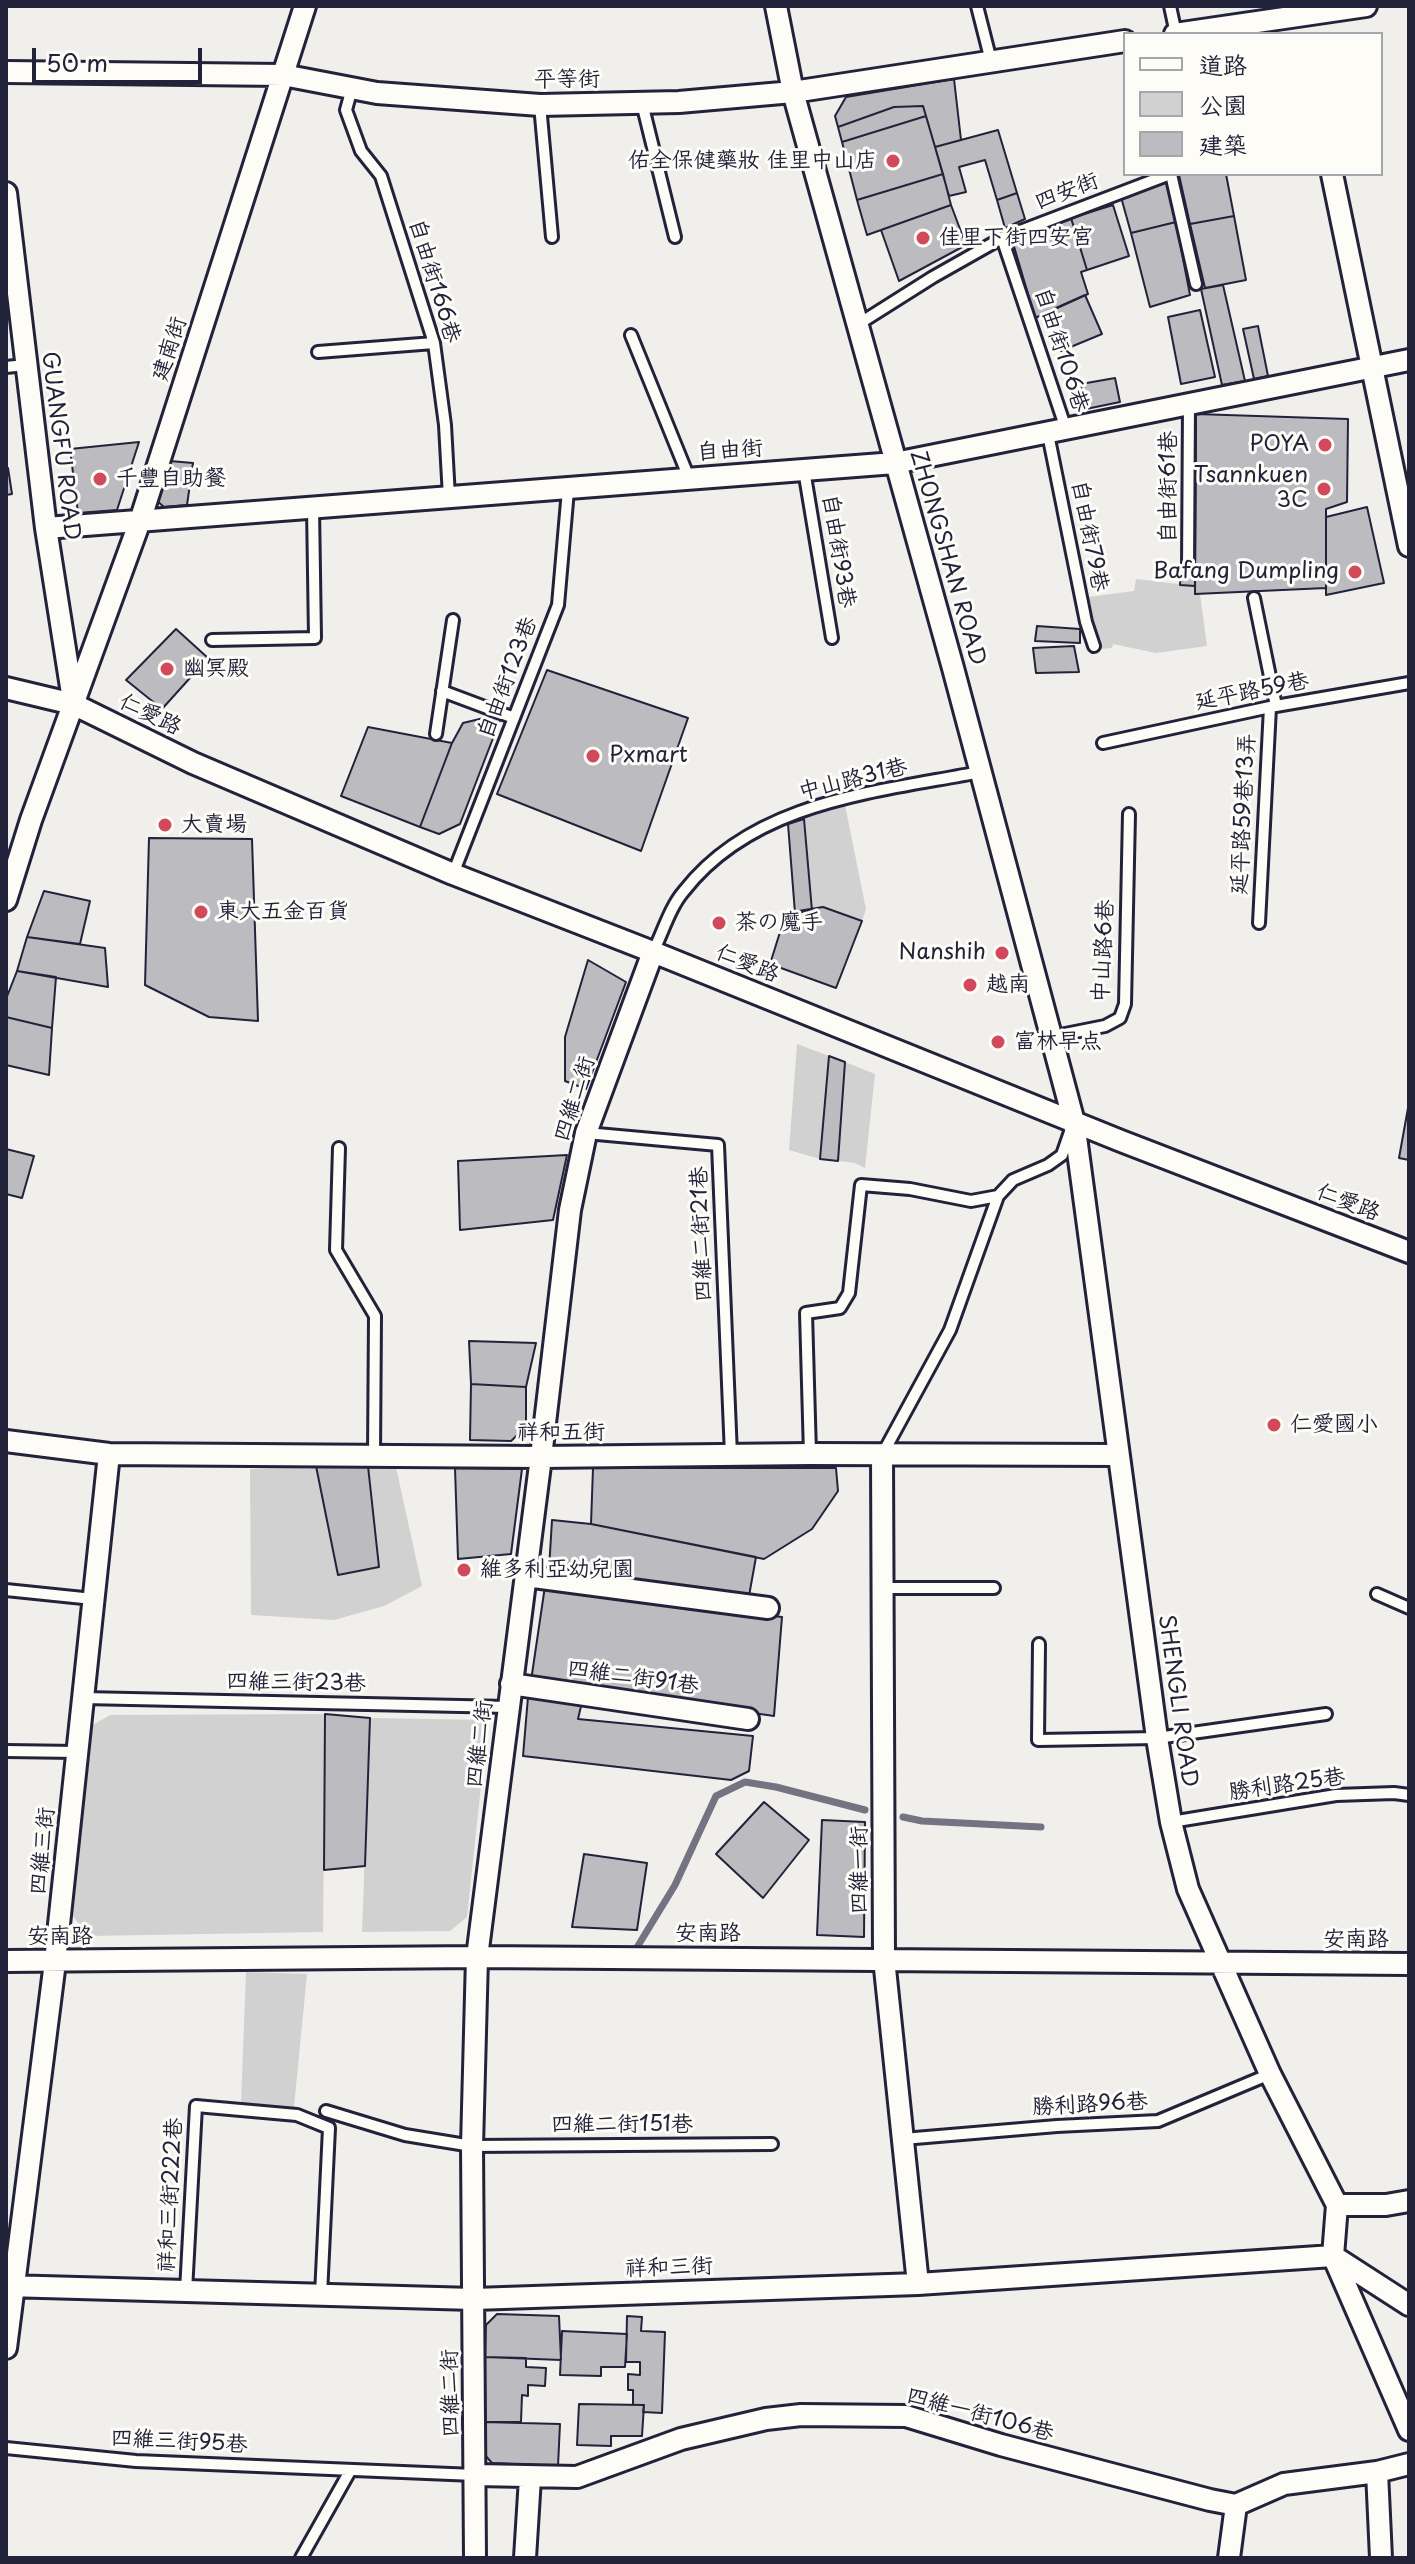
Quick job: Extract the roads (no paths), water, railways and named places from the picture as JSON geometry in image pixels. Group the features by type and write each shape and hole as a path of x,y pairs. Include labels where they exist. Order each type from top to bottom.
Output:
{"street":[{"name":"建南街","path":"6,900 140,521 305,6"},
{"name":"ZHONGSHAN ROAD","path":"776,6 793,92 1074,1122"},
{"path":"1192,32 1302,18 1366,6"},
{"name":"平等街","path":"6,72 283,75 377,93 540,105 679,102 793,92 1123,41"},
{"path":"1332,176 1409,546"},
{"name":"GUANGFU ROAD","path":"6,193 16,366 46,528 73,704"},
{"name":"自由街","path":"46,528 895,463 1409,360"},
{"name":"仁愛路","path":"6,688 73,704 193,763 453,874 1409,1252"},
{"name":"四維二街","path":"475,2558 472,2146 477,1957 570,1210 586,1133 653,952"},
{"name":"SHENGLI ROAD","path":"1074,1122 1171,1822 1188,1889 1270,2074 1337,2205"},
{"name":"祥和五街","path":"6,1441 109,1454 541,1457 1118,1455"},
{"name":"四維三街","path":"6,2348 11,2287 55,1962 109,1454"},
{"name":"四維一街","path":"882,1455 884,1959 918,2284"},
{"path":"526,1576 768,1608"},
{"name":"四維二街91巷","path":"511,1684 748,1719"},
{"name":"安南路","path":"6,1961 477,1957 1409,1964"},
{"path":"1409,2201 1386,2205 1337,2205 1333,2256 1409,2430"},
{"path":"1333,2256 1409,2305"},
{"name":"祥和三街","path":"11,2287 474,2299 918,2284 1333,2256"},
{"name":"四維一街106巷","path":"476,2475 577,2477 681,2439 766,2419 801,2415 906,2416 1001,2445 1236,2505"},
{"path":"1229,2558 1236,2505 1284,2484 1377,2472 1409,2464"},
{"path":"1377,2472 1381,2558"},
{"path":"525,2558 530,2478"}],"lane":[{"path":"977,6 991,61"},
{"path":"1170,6 1176,32"},
{"name":"自由街166巷","path":"352,88 346,110 361,151 381,176 434,343 445,425 449,497"},
{"path":"642,103 675,237"},
{"path":"540,105 552,237"},
{"name":"四安街","path":"857,325 1002,238 1166,176"},
{"path":"1171,176 1196,284"},
{"name":"自由街106巷","path":"1002,238 1057,432"},
{"path":"631,335 689,478"},
{"path":"318,352 434,343"},
{"name":"自由街61巷","path":"1188,568 1189,405"},
{"name":"自由街79巷","path":"1057,432 1086,622 1094,646"},
{"name":"自由街93巷","path":"804,470 832,638"},
{"name":"自由街123巷","path":"453,874 558,605 568,490"},
{"path":"212,640 315,638 313,507"},
{"name":"延平路59巷13弄","path":"1254,598 1273,707 1259,923"},
{"path":"436,734 453,620"},
{"name":"延平路59巷","path":"1103,743 1273,707 1409,683"},
{"path":"442,691 514,718"},
{"name":"中山路31巷","path":"653,952 682,892 710,863 748,834 823,803 980,772"},
{"name":"中山路6巷","path":"1050,1037 1105,1026 1120,1018 1125,1004 1129,814"},
{"path":"882,1455 950,1330 998,1196 1013,1180 1048,1165 1062,1155 1074,1122"},
{"name":"四維二街21巷","path":"586,1133 718,1145 731,1455"},
{"path":"339,1148 336,1250 375,1316 374,1455"},
{"path":"810,1454 806,1313 840,1308 849,1293 861,1185 910,1189 971,1201 998,1196"},
{"path":"883,1588 994,1588"},
{"path":"6,1590 93,1599"},
{"path":"1377,1594 1409,1608"},
{"path":"1039,1644 1038,1740 1157,1738 1326,1714"},
{"name":"四維三街23巷","path":"83,1698 508,1707"},
{"path":"6,1751 77,1752"},
{"name":"勝利路25巷","path":"1171,1822 1336,1795 1409,1795"},
{"name":"勝利路96巷","path":"903,2139 1158,2121 1270,2074"},
{"name":"祥和三街222巷","path":"186,2291 196,2106 297,2115 329,2128 321,2295"},
{"name":"四維二街151巷","path":"326,2111 405,2135 472,2146 772,2144"},
{"name":"四維三街95巷","path":"6,2448 136,2461 476,2475"},
{"path":"301,2558 350,2471"}],"waterway":[{"path":"636,1949 675,1885 716,1796 745,1782 865,1810"},
{"path":"903,1817 922,1821 1041,1827"}],"place":[{"name":"佑全保健藥妝 佳里中山店","path":"893,161"},
{"name":"佳里下街四安宮","path":"923,238"},
{"name":"POYA","path":"1325,445"},
{"name":"千豐自助餐","path":"100,479"},
{"name":"Tsannkuen 3C","path":"1324,489"},
{"name":"Bafang Dumpling","path":"1355,572"},
{"name":"幽冥殿","path":"167,669"},
{"name":"Pxmart","path":"593,756"},
{"name":"大賣場","path":"165,825"},
{"name":"東大五金百貨","path":"201,912"},
{"name":"茶の魔手","path":"719,923"},
{"name":"Nanshih","path":"1002,953"},
{"name":"越南","path":"970,985"},
{"name":"富林早点","path":"998,1042"},
{"name":"仁愛國小","path":"1274,1425"},
{"name":"維多利亞幼兒園","path":"464,1570"}]}
